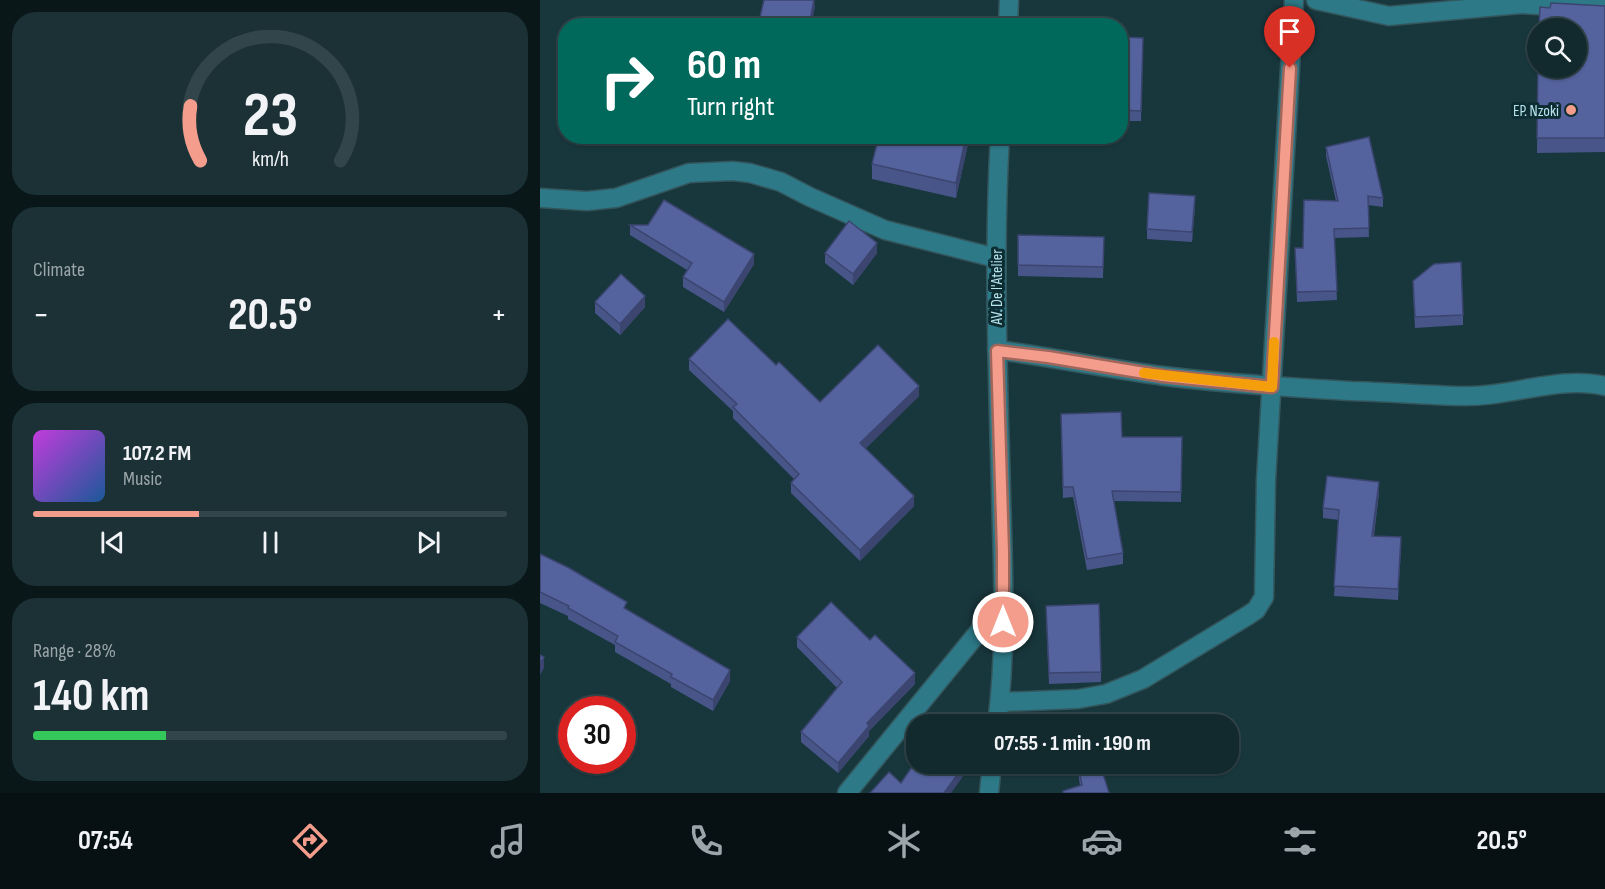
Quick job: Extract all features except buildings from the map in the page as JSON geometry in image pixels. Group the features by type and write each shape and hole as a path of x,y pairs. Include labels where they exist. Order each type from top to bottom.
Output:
{"street":[{"path":"1008,18 1009,0"},
{"path":"1000,702 1078,699 1106,694 1143,679 1247,616 1261,604 1264,597 1266,480 1294,0"},
{"path":"1316,0 1389,16 1521,4 1605,9"},
{"name":"AV. De l'Atelier","path":"999,144 996,196 996,258 1003,683 999,714"},
{"path":"540,198 587,201 616,198 689,173 733,171 750,173 782,182 885,230 996,258"},
{"path":"997,351 1163,376 1272,387 1463,396 1506,394 1550,384 1594,383 1605,386"},
{"path":"847,793 1003,602"},
{"path":"989,793 991,774"}],"slow traffic":[{"path":"1144,373 1272,387 1274,342"}],"place":[{"name":"EP. Nzoki","path":"1571,110"}],"route":[{"path":"1003,622 997,351 1163,376 1272,387 1290,68"}]}
